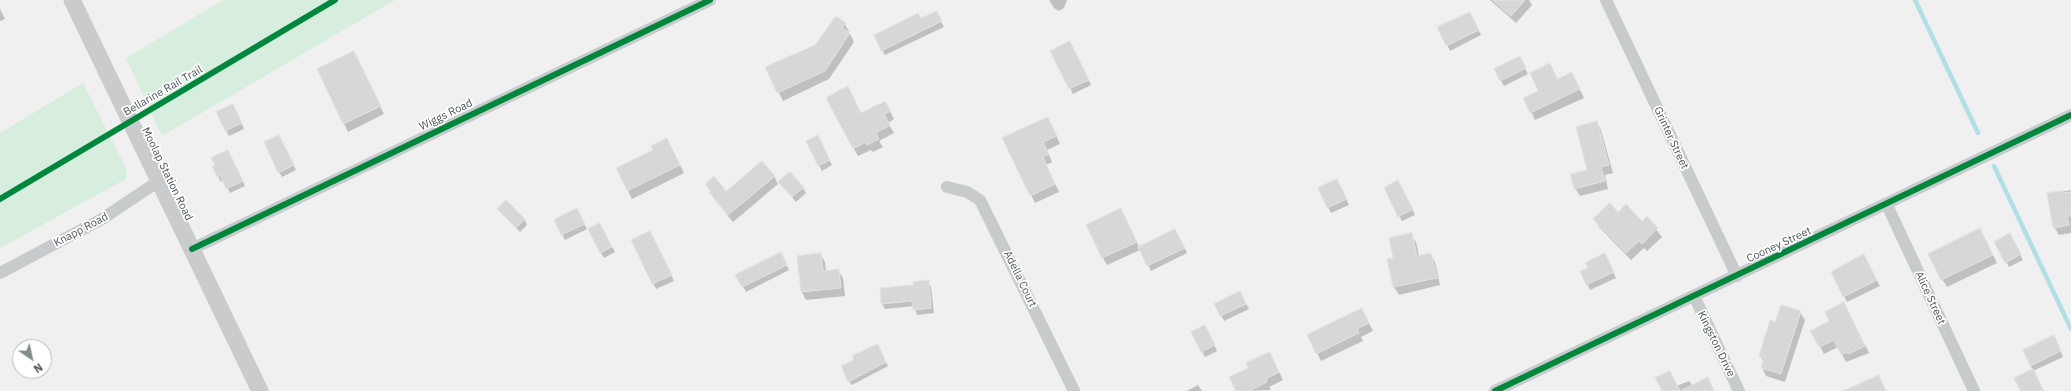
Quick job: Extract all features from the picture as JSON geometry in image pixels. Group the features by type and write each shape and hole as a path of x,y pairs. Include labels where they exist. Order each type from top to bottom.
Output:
{"street":[{"name":"Moolap Station Road","path":"72,0 260,391"},
{"name":"Wiggs Road","path":"192,249 710,0"},
{"name":"Grinter Street","path":"1606,0 1736,276"},
{"name":"Cooney Street","path":"1495,391 1514,387 1694,296 2071,115"},
{"name":"Knapp Road","path":"0,273 107,216 158,181"},
{"name":"Adella Court","path":"947,187 967,192 980,200 1074,391"},
{"name":"Alice Street","path":"1886,205 1974,391"},
{"name":"Kingston Drive","path":"1694,296 1739,391"}],"green space":[{"path":"223,0 395,0 162,136 126,58"},
{"path":"83,83 127,170 126,179 0,248 0,133"}],"building":[{"path":"1493,0 1525,0 1511,16"},
{"path":"937,11 942,21 881,51 874,35 918,13 921,18"},
{"path":"1470,12 1479,30 1446,46 1437,27"},
{"path":"836,16 846,23 842,28 850,33 825,71 777,93 765,67 815,45"},
{"path":"1070,41 1089,80 1069,89 1050,51"},
{"path":"354,51 381,106 343,124 317,69"},
{"path":"1520,56 1526,68 1500,81 1494,69"},
{"path":"1550,63 1557,79 1572,72 1580,89 1530,113 1523,98 1538,91 1530,73"},
{"path":"848,86 861,113 885,101 891,111 884,114 890,125 876,133 879,139 867,145 866,142 853,149 826,98"},
{"path":"233,104 242,123 225,131 216,112"},
{"path":"1048,117 1057,136 1043,142 1049,154 1043,157 1055,184 1030,196 1002,138"},
{"path":"1597,121 1609,165 1601,167 1605,181 1574,189 1570,174 1587,170 1576,127"},
{"path":"279,135 294,165 278,173 264,142"},
{"path":"818,135 830,160 818,166 806,141"},
{"path":"667,138 680,165 627,191 616,168 653,150 651,146"},
{"path":"228,150 243,181 226,189 220,175 217,177 212,166 215,165 211,158"},
{"path":"762,161 775,176 728,215 709,192 711,191 705,184 714,176 726,191"},
{"path":"790,172 804,187 792,197 778,182"},
{"path":"1337,179 1347,199 1327,208 1318,188"},
{"path":"1398,180 1413,209 1398,217 1384,188"},
{"path":"2063,191 2063,193 2071,192 2071,216 2067,216 2069,225 2053,228 2047,193"},
{"path":"506,200 525,219 516,228 497,209"},
{"path":"1610,203 1618,212 1626,204 1642,221 1647,216 1658,228 1642,244 1639,241 1626,253 1593,219"},
{"path":"577,208 585,224 561,235 554,220"},
{"path":"1121,208 1137,242 1102,258 1086,225"},
{"path":"600,223 612,247 600,253 588,229"},
{"path":"1980,228 1993,255 1941,280 1928,254"},
{"path":"1175,229 1185,248 1147,266 1138,247"},
{"path":"650,231 672,275 652,284 631,240"},
{"path":"1412,233 1417,256 1431,253 1437,278 1393,287 1387,259 1393,258 1389,238"},
{"path":"2010,233 2021,254 2005,263 1994,242"},
{"path":"781,252 787,265 742,287 735,275"},
{"path":"821,253 823,271 839,269 841,288 801,292 797,256"},
{"path":"1605,253 1614,272 1586,285 1580,271 1588,268 1585,263"},
{"path":"1864,254 1877,280 1843,297 1831,272"},
{"path":"929,280 931,308 913,310 912,301 881,304 880,288 913,285 913,282"},
{"path":"1240,291 1246,304 1220,316 1214,304"},
{"path":"1844,302 1865,346 1848,354 1847,352 1841,355 1834,340 1819,347 1810,331 1829,321 1825,312"},
{"path":"1781,305 1801,311 1781,374 1761,368 1764,358 1759,356 1770,320 1775,322"},
{"path":"1362,308 1369,323 1357,329 1359,333 1316,354 1307,335"},
{"path":"1205,325 1215,345 1201,352 1191,332"},
{"path":"2054,335 2061,351 2030,366 2023,350"},
{"path":"878,344 886,362 848,382 841,366 854,360 852,356"},
{"path":"1270,352 1279,372 1266,379 1267,382 1249,391 1236,391 1229,377 1248,368 1246,363"},
{"path":"2033,369 2044,391 2020,391 2014,378"},
{"path":"1670,371 1680,391 1662,391 1655,378"},
{"path":"1879,375 1886,391 1843,391"},
{"path":"1708,377 1714,391 1681,391"}],"waterway":[{"path":"1915,0 1978,133"},
{"path":"1994,166 2071,329"}],"cycle path":[{"name":"Bellarine Rail Trail","path":"0,199 335,0"},
{"path":"192,249 710,0"},
{"path":"1495,391 2071,115"}]}
